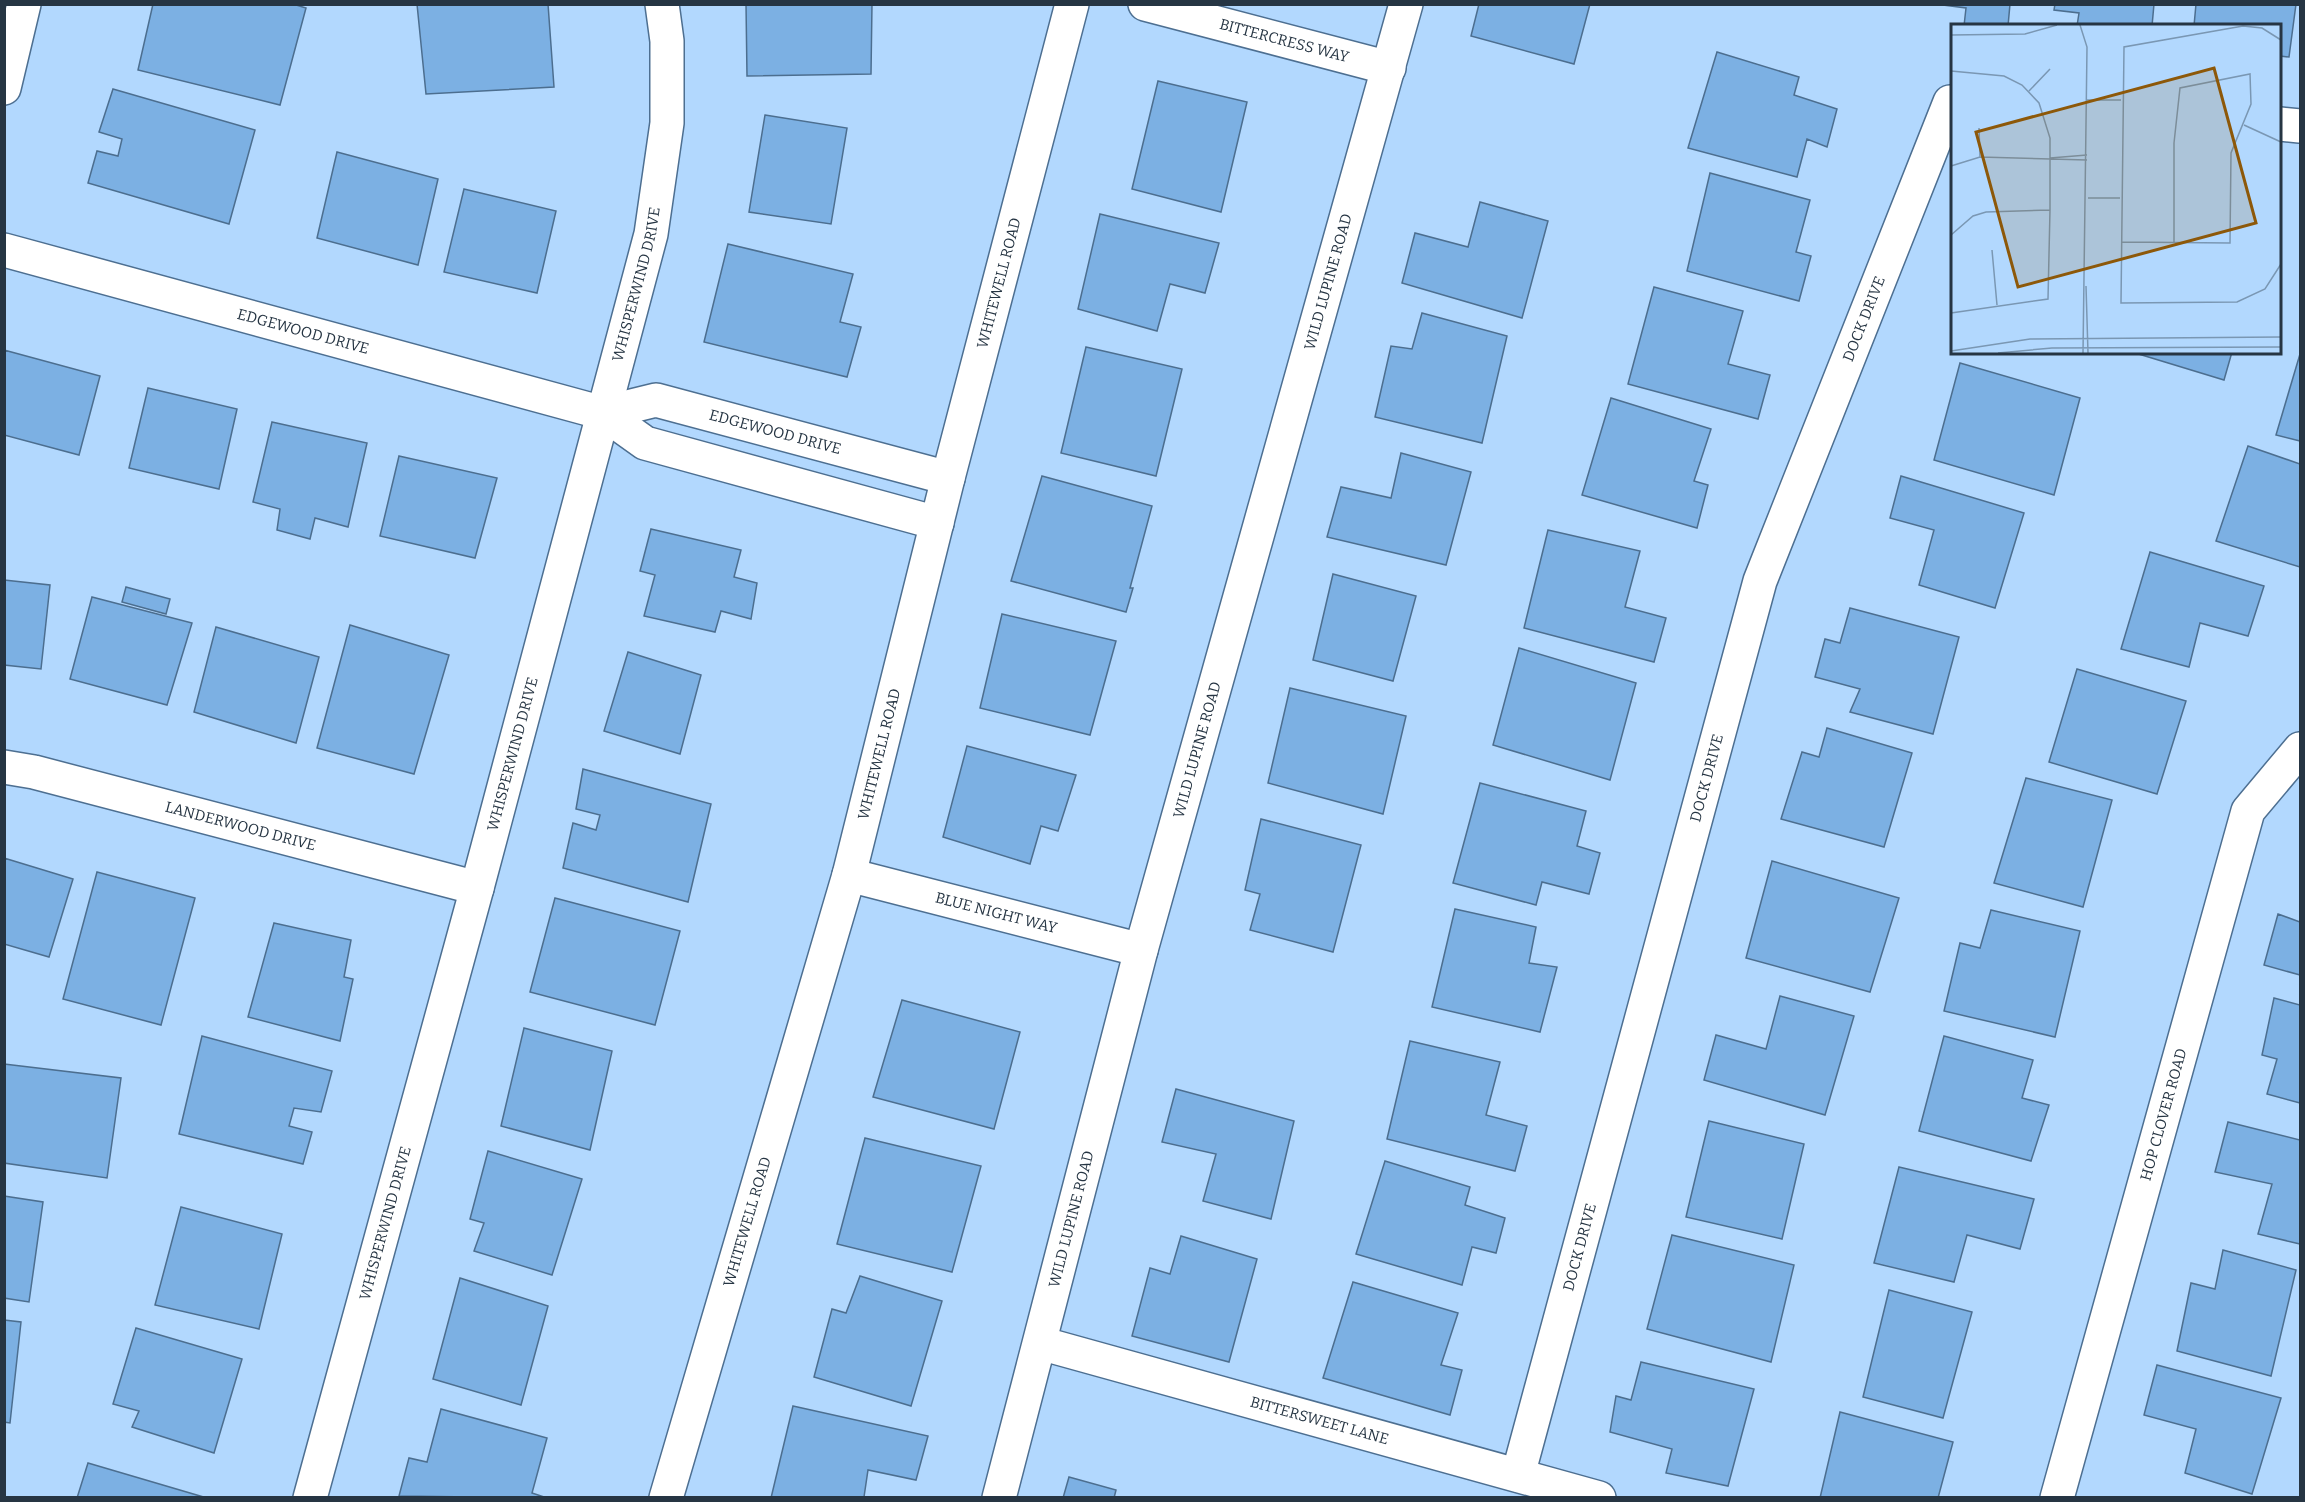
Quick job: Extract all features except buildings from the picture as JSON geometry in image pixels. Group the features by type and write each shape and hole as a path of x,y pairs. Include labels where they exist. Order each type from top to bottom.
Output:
{"street":[{"path":"4,88 24,4"},
{"name":"WHISPERWIND DRIVE","path":"310,1497 477,888 651,234 667,123 667,41 662,4"},
{"name":"WHITEWELL ROAD","path":"666,1497 849,875 948,478 1072,4"},
{"name":"BITTERCRESS WAY","path":"1145,4 1389,68"},
{"name":"WILD LUPINE ROAD","path":"999,1497 1142,950 1406,4"},
{"name":"DOCK DRIVE","path":"1518,1475 1760,581 1951,102"},
{"path":"2281,124 2301,126"},
{"name":"EDGEWOOD DRIVE","path":"4,250 603,413 645,443 937,523"},
{"name":"EDGEWOOD DRIVE","path":"603,413 656,400 948,478"},
{"name":"HOP CLOVER ROAD","path":"2057,1497 2248,811 2301,749"},
{"name":"LANDERWOOD DRIVE","path":"4,767 34,772 477,888"},
{"name":"BLUE NIGHT WAY","path":"849,875 1142,950"},
{"name":"BITTERSWEET LANE","path":"1040,1343 1599,1497"}]}
